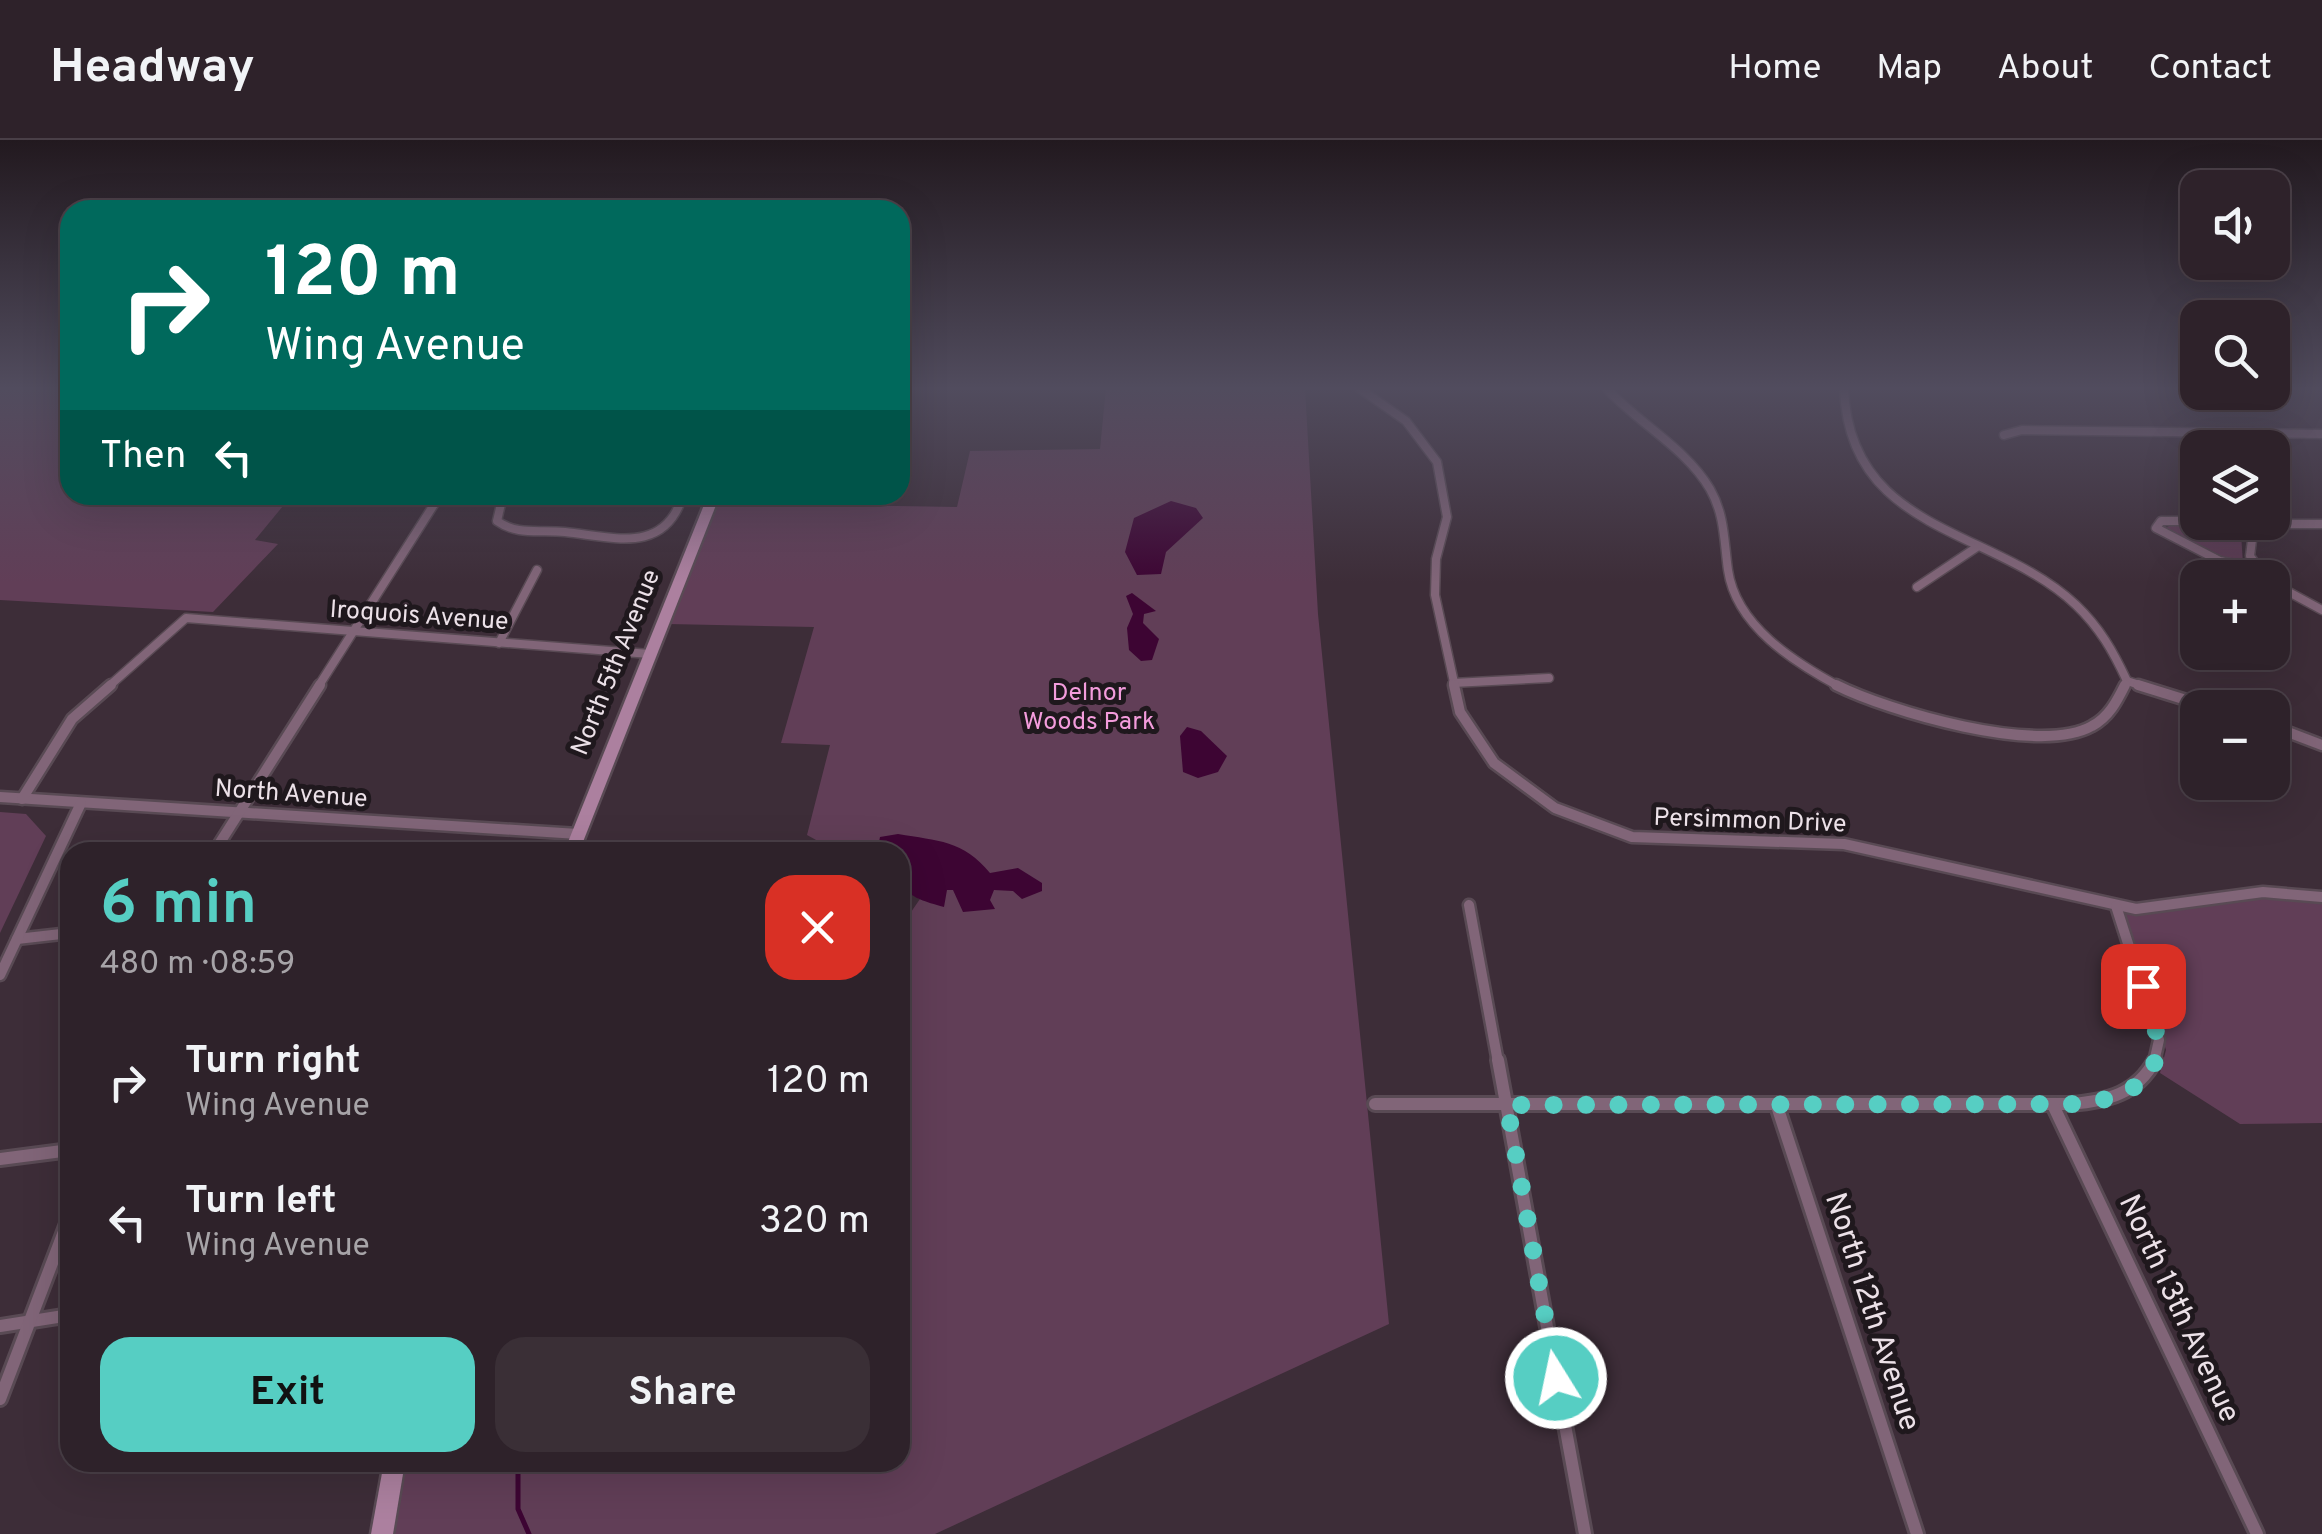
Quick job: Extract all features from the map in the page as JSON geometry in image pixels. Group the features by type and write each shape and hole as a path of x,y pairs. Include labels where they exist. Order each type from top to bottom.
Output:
{"main road":[{"name":"North 5th Avenue","path":"575,842 710,505"},
{"path":"382,1534 393,1472"}],"street":[{"name":"Persimmon Drive","path":"1431,453 1438,462 1447,517 1436,559 1435,595 1460,712 1494,764 1540,799 1590,824 1632,837 1680,842 1786,840 1879,850 2116,906 2155,907 2263,892 2322,897"},
{"path":"1674,453 1708,486 1723,520 1730,585 1742,610 1794,659 1831,682 1984,733 2044,737 2102,720 2116,709 2127,681 2115,644 2089,614 2057,589 1908,506 1874,473 1861,453"},
{"path":"221,842 434,505"},
{"path":"501,505 497,520 510,531 560,530 638,541 663,530 680,505"},
{"path":"2180,520 2161,521 2156,528 2218,560"},
{"path":"2290,524 2322,524"},
{"path":"1917,588 1976,547"},
{"path":"499,643 538,570"},
{"path":"2290,593 2322,610"},
{"name":"Iroquois Avenue","path":"22,799 72,718 186,618 650,654"},
{"path":"1452,682 1549,678"},
{"path":"2127,681 2180,698"},
{"path":"2290,733 2322,745"},
{"name":"North Avenue","path":"0,797 578,834"},
{"path":"63,842 81,803"},
{"path":"0,976 60,848"},
{"path":"1469,905 1585,1534"},
{"path":"1376,1104 2085,1104 2136,1090 2158,1060 2156,1022 2116,906"},
{"path":"18,939 60,934"},
{"name":"North 12th Avenue","path":"1777,1106 1918,1534"},
{"name":"North 13th Avenue","path":"2053,1106 2257,1534"},
{"path":"0,1160 60,1151"},
{"path":"0,1399 60,1242"},
{"path":"0,1326 60,1316"}],"green space":[{"path":"0,453 60,453 60,505 284,505 255,540 278,544 213,612 0,600"},
{"name":"Delnor Woods Park","path":"970,453 1309,453 1318,614 1389,1324 935,1534 390,1534 401,1472 910,1472 910,914 920,899 910,894 910,842 820,842 807,835 830,745 781,743 814,627 668,624 716,505 957,507"},
{"path":"2180,525 2180,538 2171,534 2166,528"},
{"path":"2184,540 2241,540 2243,560 2217,556"},
{"path":"0,812 26,814 46,836 0,933"},
{"path":"2261,896 2322,900 2322,1123 2240,1124 2160,1073 2166,1050 2123,912"}],"shaded area":[{"path":"1171,501 1196,508 1203,518 1166,552 1161,574 1137,575 1125,552 1134,518"},
{"path":"1132,593 1156,611 1144,614 1143,623 1159,639 1152,660 1141,661 1129,650 1127,628 1133,614 1126,596"},
{"path":"1187,727 1201,731 1227,756 1218,772 1198,778 1183,772 1180,736"},
{"path":"898,834 960,848 990,873 1018,868 1042,883 1042,891 1022,899 1013,891 994,890 990,900 995,909 963,912 953,890 947,890 944,907 921,900 910,894 910,842 879,842 880,837"}],"waterway":[{"path":"518,1472 518,1509 529,1534"}],"route":[{"path":"1556,1378 1507,1105 2085,1104 2136,1090 2158,1060 2156,1022 2143,986"}]}
